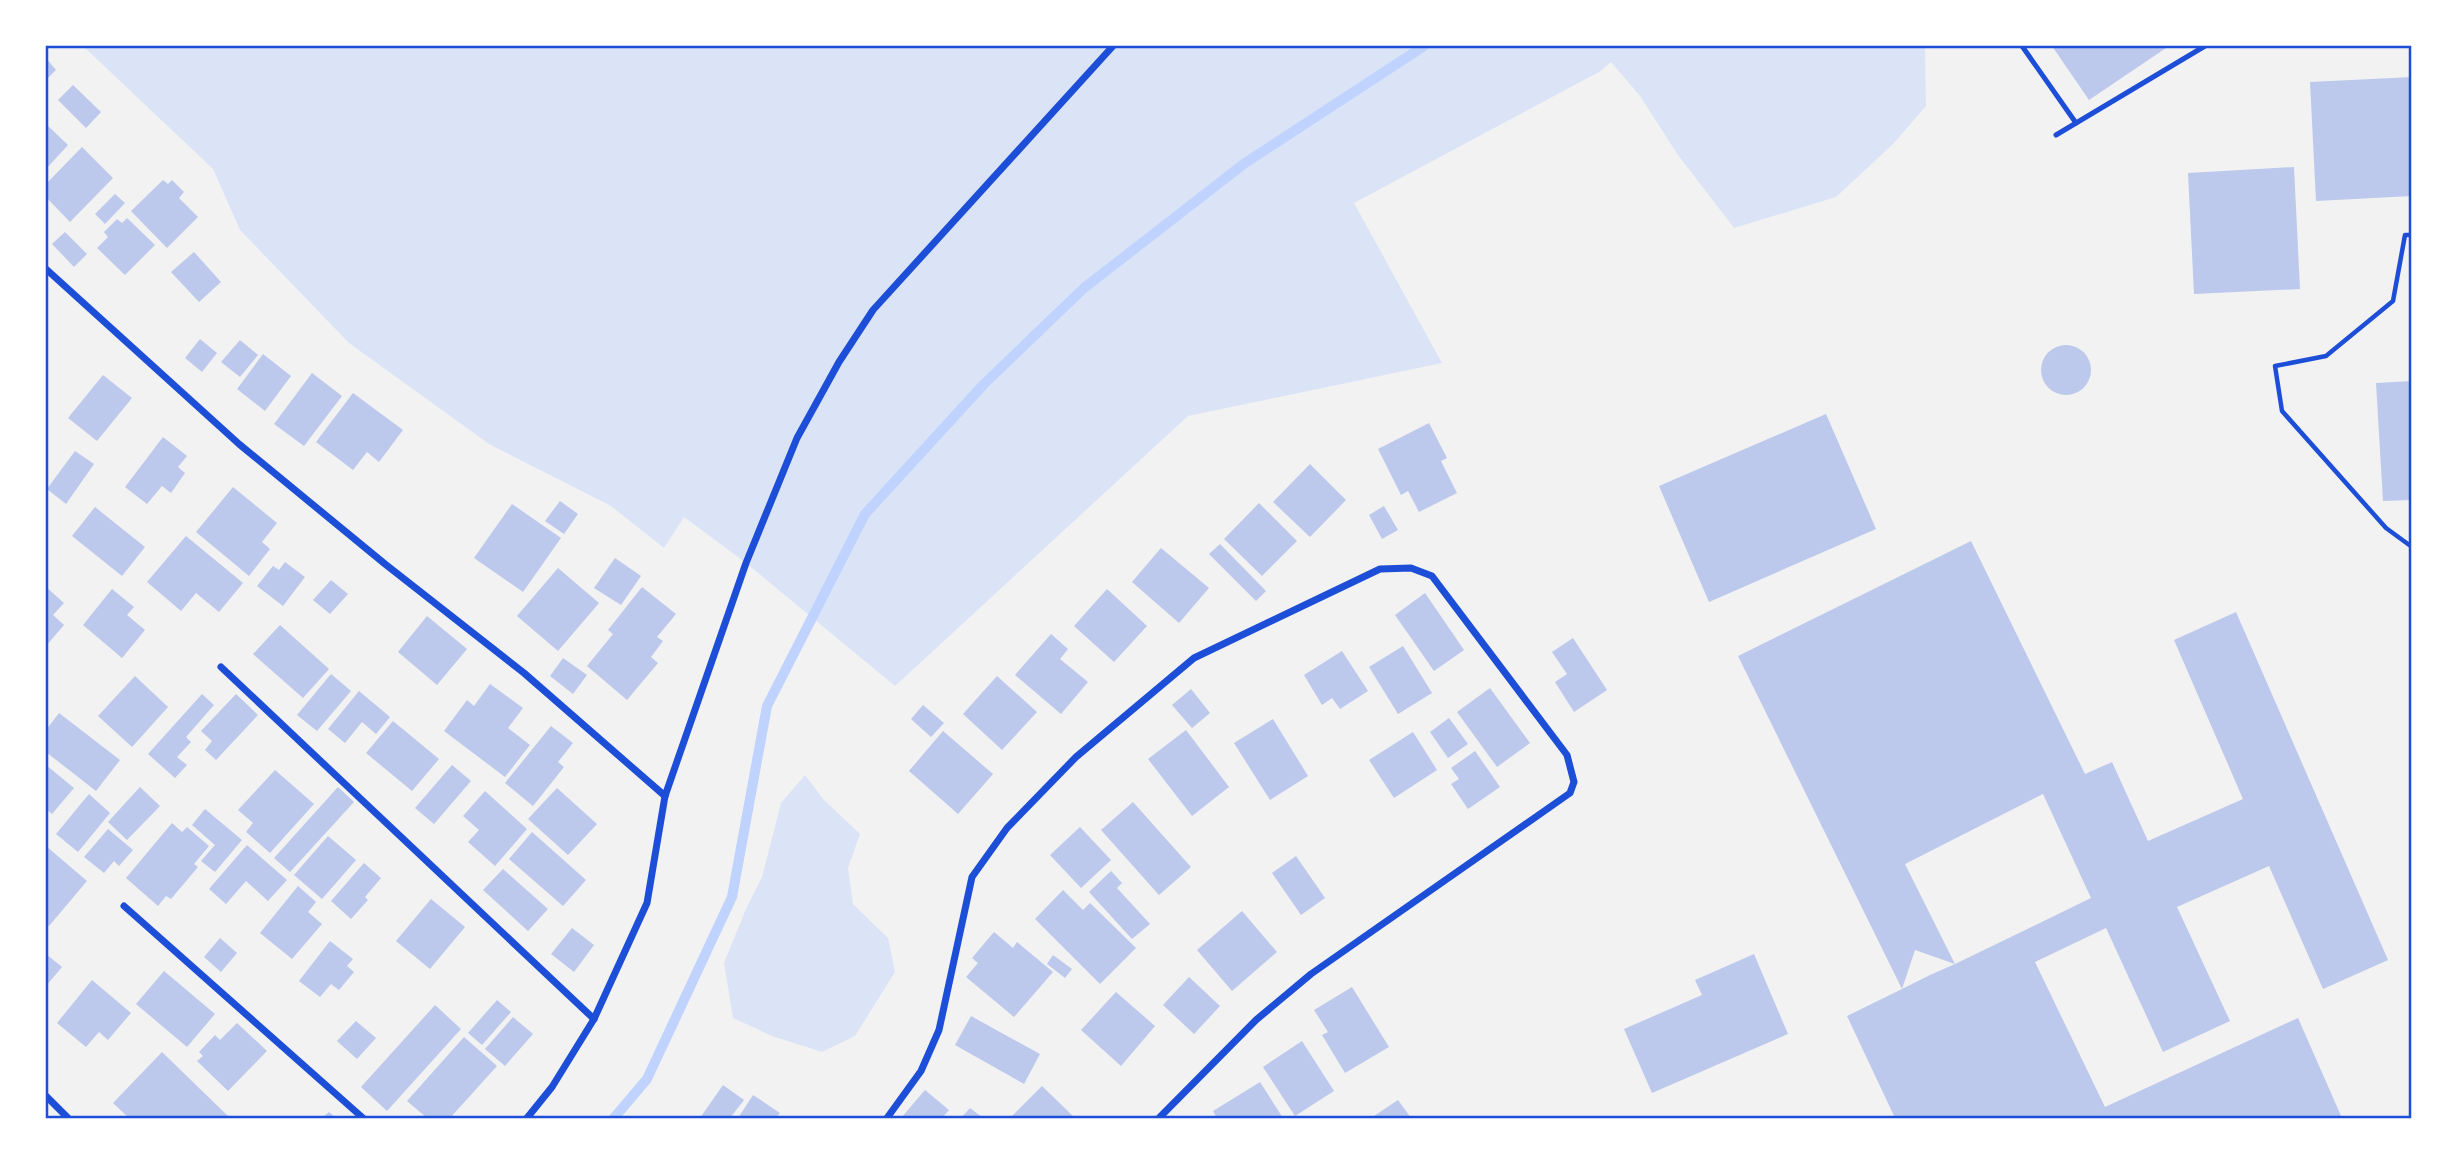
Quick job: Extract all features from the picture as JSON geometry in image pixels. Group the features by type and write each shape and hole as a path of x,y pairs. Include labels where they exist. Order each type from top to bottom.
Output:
{"street":[{"path":"527,1118 552,1087 594,1019 647,903 665,796 746,563 797,438 839,362 873,310 1114,46"},
{"path":"46,269 239,444 524,673 665,796"},
{"path":"887,1118 920,1071 939,1030 972,877 1007,828 1076,757 1194,658 1380,569 1411,568 1432,576 1567,755 1574,782 1570,793 1311,974 1256,1020 1159,1118"},
{"path":"221,667 594,1019"},
{"path":"124,906 363,1118"},
{"path":"46,1096 68,1118"}],"lane":[{"path":"2022,46 2076,123"},
{"path":"2056,135 2202,46"}],"path":[{"path":"2412,235 2405,235 2393,301 2326,356 2275,366 2282,411 2386,528 2412,547"}],"shaded area":[{"path":"83,46 1925,46 1926,106 1893,144 1836,197 1734,228 1678,155 1640,96 1611,62 1599,72 1354,203 1442,363 1188,416 895,686 746,563 684,517 664,548 611,506 489,444 349,343 240,230 213,169"},
{"path":"805,775 824,800 860,834 848,868 853,904 888,938 895,972 855,1036 822,1052 772,1036 733,1018 724,963 762,877 781,803"}],"building":[{"path":"2052,46 2169,46 2089,100"},
{"path":"46,58 56,70 46,80"},
{"path":"2412,77 2412,196 2316,201 2310,82"},
{"path":"73,85 101,112 86,128 58,100"},
{"path":"46,124 68,145 46,169"},
{"path":"82,147 113,178 70,222 46,197 46,184"},
{"path":"2294,167 2300,289 2194,294 2188,173"},
{"path":"163,180 168,184 172,180 184,192 179,198 198,217 167,248 131,211"},
{"path":"115,194 125,203 105,224 95,214"},
{"path":"127,218 155,245 125,275 97,248 108,237 104,232 117,219 122,223"},
{"path":"65,232 87,254 74,267 52,244"},
{"path":"194,252 221,282 199,302 171,272"},
{"path":"200,339 217,353 202,372 185,358"},
{"path":"240,340 258,355 240,377 221,362"},
{"path":"2066,345 2084,352 2091,370 2084,388 2066,395 2048,388 2041,370 2048,352"},
{"path":"263,354 291,376 265,411 237,389"},
{"path":"312,373 342,396 304,446 274,424"},
{"path":"103,375 132,398 97,441 68,418"},
{"path":"2412,381 2412,500 2383,501 2376,383"},
{"path":"353,393 403,430 379,462 367,452 353,470 316,442"},
{"path":"1826,414 1876,529 1709,602 1659,486"},
{"path":"1429,423 1447,458 1441,461 1457,493 1419,512 1408,491 1401,495 1378,449"},
{"path":"163,437 187,456 178,467 185,473 171,493 162,486 147,504 125,487"},
{"path":"75,451 94,464 66,504 47,489"},
{"path":"1310,464 1346,500 1310,537 1273,502"},
{"path":"233,487 277,523 262,542 270,549 249,576 196,532"},
{"path":"560,501 578,514 564,534 545,521"},
{"path":"1259,503 1297,541 1262,576 1224,539"},
{"path":"512,504 561,538 523,592 474,558"},
{"path":"1384,506 1398,530 1382,539 1369,515"},
{"path":"95,507 145,547 122,576 72,536"},
{"path":"186,536 243,583 219,612 196,593 181,611 147,582"},
{"path":"1971,541 2085,774 2112,762 2148,841 2243,799 2174,640 2236,612 2388,960 2323,989 2269,866 2177,907 2230,1021 2163,1052 2106,928 2035,962 2105,1107 2298,1018 2342,1118 1895,1118 1847,1016 1902,989 1738,656","holes":["2043,794 2091,898 1955,964 1905,864","1915,950 1955,964 1902,989"]},
{"path":"1220,544 1266,591 1256,601 1209,554"},
{"path":"1161,548 1209,588 1179,623 1132,582"},
{"path":"615,558 641,576 621,605 594,588"},
{"path":"285,562 305,577 283,606 257,586 273,566 279,570"},
{"path":"558,568 599,603 558,651 517,616"},
{"path":"331,580 348,594 330,614 313,600"},
{"path":"46,587 64,603 53,615 64,625 46,646"},
{"path":"642,587 676,614 657,637 663,641 651,657 658,663 627,700 587,666 613,634 608,630"},
{"path":"112,589 134,607 127,615 145,630 122,658 83,625"},
{"path":"1107,589 1147,626 1114,662 1074,626"},
{"path":"1425,593 1464,650 1434,671 1395,615"},
{"path":"427,616 467,649 437,685 398,652"},
{"path":"280,625 329,669 303,698 253,654"},
{"path":"1051,634 1068,649 1060,659 1088,682 1061,714 1015,675"},
{"path":"1573,638 1607,690 1574,712 1555,682 1567,674 1552,652"},
{"path":"1403,646 1432,693 1398,714 1369,667"},
{"path":"1342,651 1368,691 1340,709 1332,698 1322,705 1304,675"},
{"path":"563,658 587,675 573,694 550,676"},
{"path":"331,674 351,691 317,731 297,715"},
{"path":"135,676 168,707 132,747 98,716"},
{"path":"997,676 1037,712 1002,750 963,714"},
{"path":"490,684 523,708 508,728 530,745 505,777 444,731 467,700 474,706"},
{"path":"1490,688 1530,743 1497,767 1457,712"},
{"path":"1191,689 1210,713 1192,728 1172,705"},
{"path":"359,691 390,717 376,734 362,722 345,743 328,729"},
{"path":"202,694 214,705 186,737 191,742 177,757 187,765 175,778 148,754"},
{"path":"236,694 258,715 216,760 205,750 212,741 201,731"},
{"path":"923,705 944,723 931,737 911,719"},
{"path":"59,713 120,760 96,791 46,752 46,730"},
{"path":"1449,718 1468,744 1448,758 1430,732"},
{"path":"1273,719 1308,776 1270,800 1234,743"},
{"path":"393,721 439,759 412,791 366,753"},
{"path":"551,726 573,743 558,762 564,767 533,806 505,783"},
{"path":"1186,730 1229,787 1192,816 1148,759"},
{"path":"943,731 993,774 958,814 909,771"},
{"path":"1413,732 1437,770 1394,798 1369,760"},
{"path":"1475,751 1500,787 1468,809 1451,784 1459,779 1451,768"},
{"path":"46,765 74,788 52,814 46,809"},
{"path":"452,765 471,781 434,824 415,808"},
{"path":"275,770 314,804 270,853 246,832 253,823 238,810"},
{"path":"140,787 160,806 127,840 108,822"},
{"path":"338,787 354,802 290,872 274,858"},
{"path":"557,788 597,824 568,855 528,819"},
{"path":"485,791 527,829 495,866 468,842 479,830 463,816"},
{"path":"89,794 110,813 78,852 56,834"},
{"path":"1133,802 1191,867 1159,895 1101,830"},
{"path":"205,809 242,840 215,872 201,861 215,845 192,825"},
{"path":"172,823 182,832 187,827 209,846 194,864 198,867 171,899 166,896 158,906 126,878"},
{"path":"1080,827 1111,860 1081,888 1050,855"},
{"path":"108,829 133,850 119,866 114,861 104,873 84,857"},
{"path":"532,832 586,880 563,906 509,859"},
{"path":"328,836 356,860 322,899 294,875"},
{"path":"247,845 287,880 268,901 246,881 226,904 209,889"},
{"path":"46,846 87,881 49,926 46,923"},
{"path":"1296,856 1325,898 1301,915 1272,873"},
{"path":"364,863 381,878 365,897 368,900 351,919 331,901"},
{"path":"503,869 548,909 528,931 483,890"},
{"path":"1111,871 1122,883 1117,888 1150,924 1132,939 1089,892"},
{"path":"298,886 316,902 308,912 322,924 292,959 260,933"},
{"path":"1063,890 1083,910 1090,903 1136,948 1100,984 1035,919"},
{"path":"431,899 465,927 430,969 396,941"},
{"path":"1242,911 1277,952 1232,991 1197,950"},
{"path":"572,928 594,945 574,972 551,954"},
{"path":"994,932 1013,948 1017,942 1053,972 1014,1017 966,977 978,963 972,958"},
{"path":"220,938 237,953 221,972 204,957"},
{"path":"330,941 353,959 347,966 354,972 339,990 331,984 320,997 299,981"},
{"path":"46,954 62,967 46,986"},
{"path":"1754,954 1788,1034 1652,1093 1624,1029 1702,995 1695,980"},
{"path":"1053,955 1072,969 1065,978 1047,964"},
{"path":"164,971 215,1014 187,1047 136,1004"},
{"path":"1189,977 1220,1006 1194,1034 1163,1005"},
{"path":"92,980 131,1013 108,1040 99,1032 86,1047 57,1023"},
{"path":"1352,987 1389,1047 1345,1073 1322,1035 1328,1032 1314,1010"},
{"path":"1116,992 1155,1026 1121,1066 1081,1030"},
{"path":"497,1000 511,1012 482,1045 468,1033"},
{"path":"435,1005 461,1029 387,1111 361,1087"},
{"path":"971,1016 1040,1054 1024,1084 955,1045"},
{"path":"513,1017 533,1034 505,1066 485,1049"},
{"path":"356,1021 376,1038 357,1059 337,1041"},
{"path":"237,1023 267,1051 228,1091 197,1061 203,1056 199,1052 215,1035 220,1040"},
{"path":"464,1037 497,1066 450,1118 427,1118 407,1101"},
{"path":"1302,1041 1334,1091 1295,1116 1263,1067"},
{"path":"162,1052 230,1118 129,1118 113,1103"},
{"path":"1260,1082 1283,1118 1217,1118 1213,1111"},
{"path":"723,1085 744,1100 730,1118 700,1118"},
{"path":"1042,1086 1075,1118 1010,1118"},
{"path":"925,1090 949,1110 942,1118 901,1118"},
{"path":"753,1095 780,1113 776,1118 738,1118"},
{"path":"1398,1100 1411,1118 1371,1118"},
{"path":"970,1108 983,1118 961,1118"},
{"path":"329,1112 336,1118 322,1118"}],"waterway":[{"path":"614,1118 647,1079 732,897 767,706 865,514 984,384 1084,288 1245,163 1424,46"}]}
